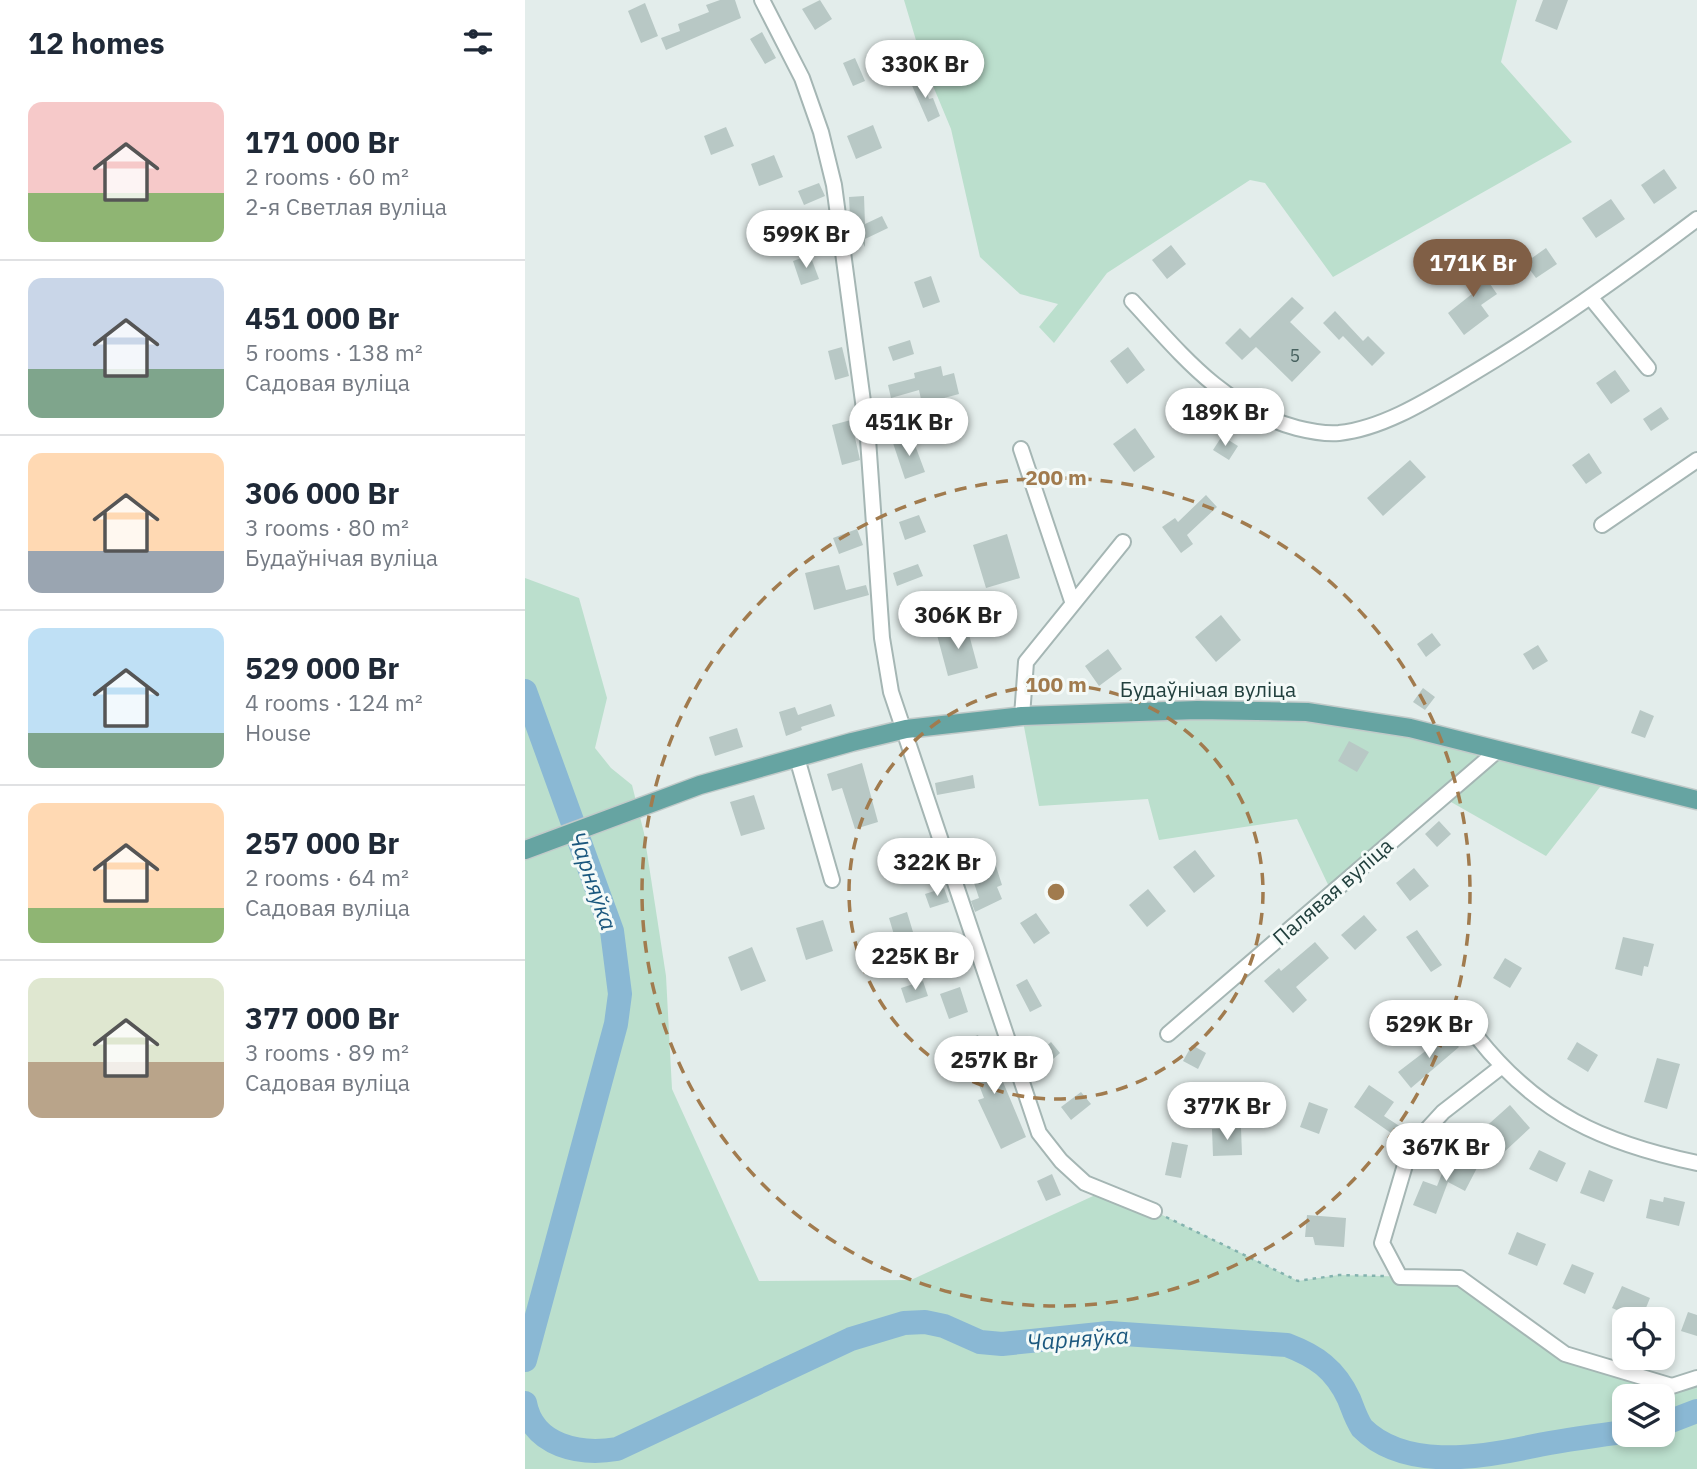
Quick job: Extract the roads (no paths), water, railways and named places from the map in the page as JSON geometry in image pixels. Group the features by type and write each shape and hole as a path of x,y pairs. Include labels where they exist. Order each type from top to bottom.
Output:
{"main road":[{"name":"Будаўнічая вуліца","path":"525,850 638,807 796,758 905,729 1022,716 1197,710 1307,712 1410,728 1697,800"}],"street":[{"path":"762,0 802,78 821,132 834,185 868,439 882,638 891,692 1039,1133 1061,1161 1085,1183 1154,1211"},
{"path":"1132,301 1198,372 1225,396 1297,428 1338,433 1371,425 1425,402 1591,299 1697,219"},
{"path":"1591,299 1648,368"},
{"path":"1021,449 1073,604"},
{"path":"1602,525 1697,460"},
{"path":"1022,716 1026,662 1123,542"},
{"name":"Палявая вуліца","path":"1168,1034 1498,750"},
{"path":"796,758 832,880"},
{"path":"1477,1037 1501,1067 1569,1121 1616,1142 1697,1163"},
{"path":"1501,1067 1443,1112 1410,1148 1382,1243 1400,1277 1460,1278 1565,1354 1672,1386 1697,1378"}],"waterway":[{"name":"Чарняўка","path":"525,691 612,931 620,994 616,1024 525,1360"},
{"name":"Чарняўка","path":"525,1403 538,1430 561,1445 589,1451 617,1449 851,1339 904,1323 925,1322 944,1326 980,1342 1002,1344 1109,1333 1287,1345 1316,1359 1331,1372 1344,1389 1362,1428 1379,1441 1398,1450 1419,1455 1464,1457 1612,1434"},
{"name":"Чарняўка","path":"1675,1419 1697,1411"}]}
